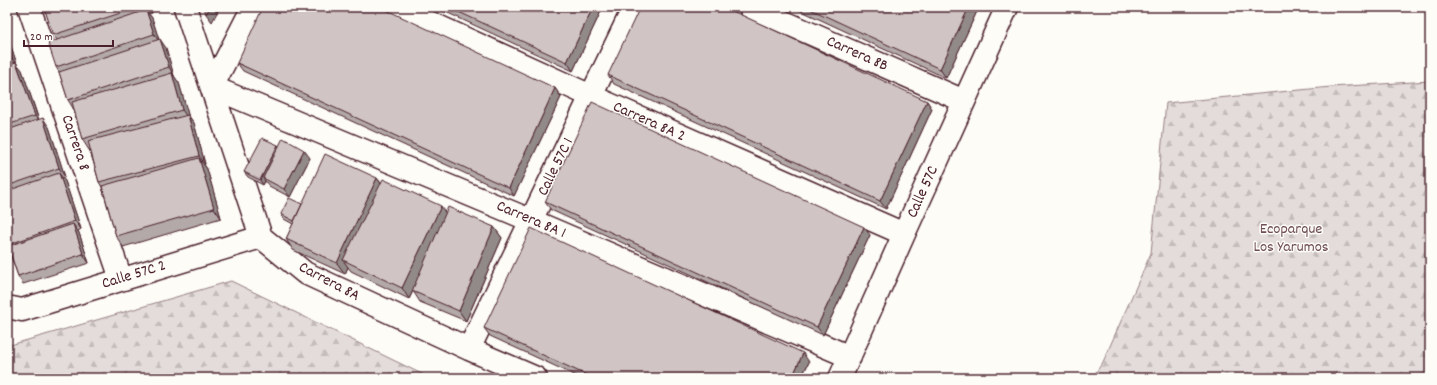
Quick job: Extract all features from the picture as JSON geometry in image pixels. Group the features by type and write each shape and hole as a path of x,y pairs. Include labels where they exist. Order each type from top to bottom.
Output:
{"street":[{"name":"Carrera 8","path":"29,7 121,279"},
{"path":"185,7 261,237"},
{"path":"212,87 253,7"},
{"name":"Carrera 8A 2","path":"396,7 591,96 904,234"},
{"name":"Calle 57C 1","path":"469,349 634,7"},
{"name":"Carrera 8B","path":"750,7 964,101"},
{"name":"Calle 57C","path":"840,378 1007,7"},
{"name":"Carrera 8A 1","path":"212,87 530,220 850,357"},
{"name":"Calle 57C 2","path":"7,307 22,310 261,237"},
{"name":"Carrera 8A","path":"261,237 305,273 469,349 536,378"}],"green space":[{"name":"Ecoparque Los Yarumos","path":"1430,81 1430,378 1092,378 1103,362 1151,253 1166,103 1331,87"},
{"path":"231,281 430,378 7,378 7,346"}],"building":[{"path":"44,7 139,7 53,35"},
{"path":"204,7 210,7 206,14"},
{"path":"263,7 380,7 555,88 509,188 237,63"},
{"path":"448,7 593,7 567,62"},
{"path":"640,7 724,7 927,101 880,201 608,75"},
{"path":"806,7 969,7 940,69"},
{"path":"146,10 154,34 56,67 48,43"},
{"path":"160,39 169,67 68,100 59,72"},
{"path":"7,43 12,58 7,60"},
{"path":"16,62 35,116 7,125 7,65"},
{"path":"172,73 182,110 82,139 72,102"},
{"path":"592,102 864,227 817,327 545,202"},
{"path":"188,115 199,156 99,182 88,141"},
{"path":"43,118 59,168 7,186 7,130"},
{"path":"262,138 278,145 260,180 244,172"},
{"path":"283,138 304,150 284,189 263,178"},
{"path":"325,154 377,178 337,263 286,239"},
{"path":"199,158 214,208 116,236 102,186"},
{"path":"59,173 75,221 7,245 7,191"},
{"path":"383,179 441,206 402,288 343,260"},
{"path":"289,198 302,204 294,221 281,214"},
{"path":"448,207 494,227 459,311 412,291"},
{"path":"73,224 83,254 18,276 8,246"},
{"path":"531,228 803,353 792,378 593,378 484,328"}]}
